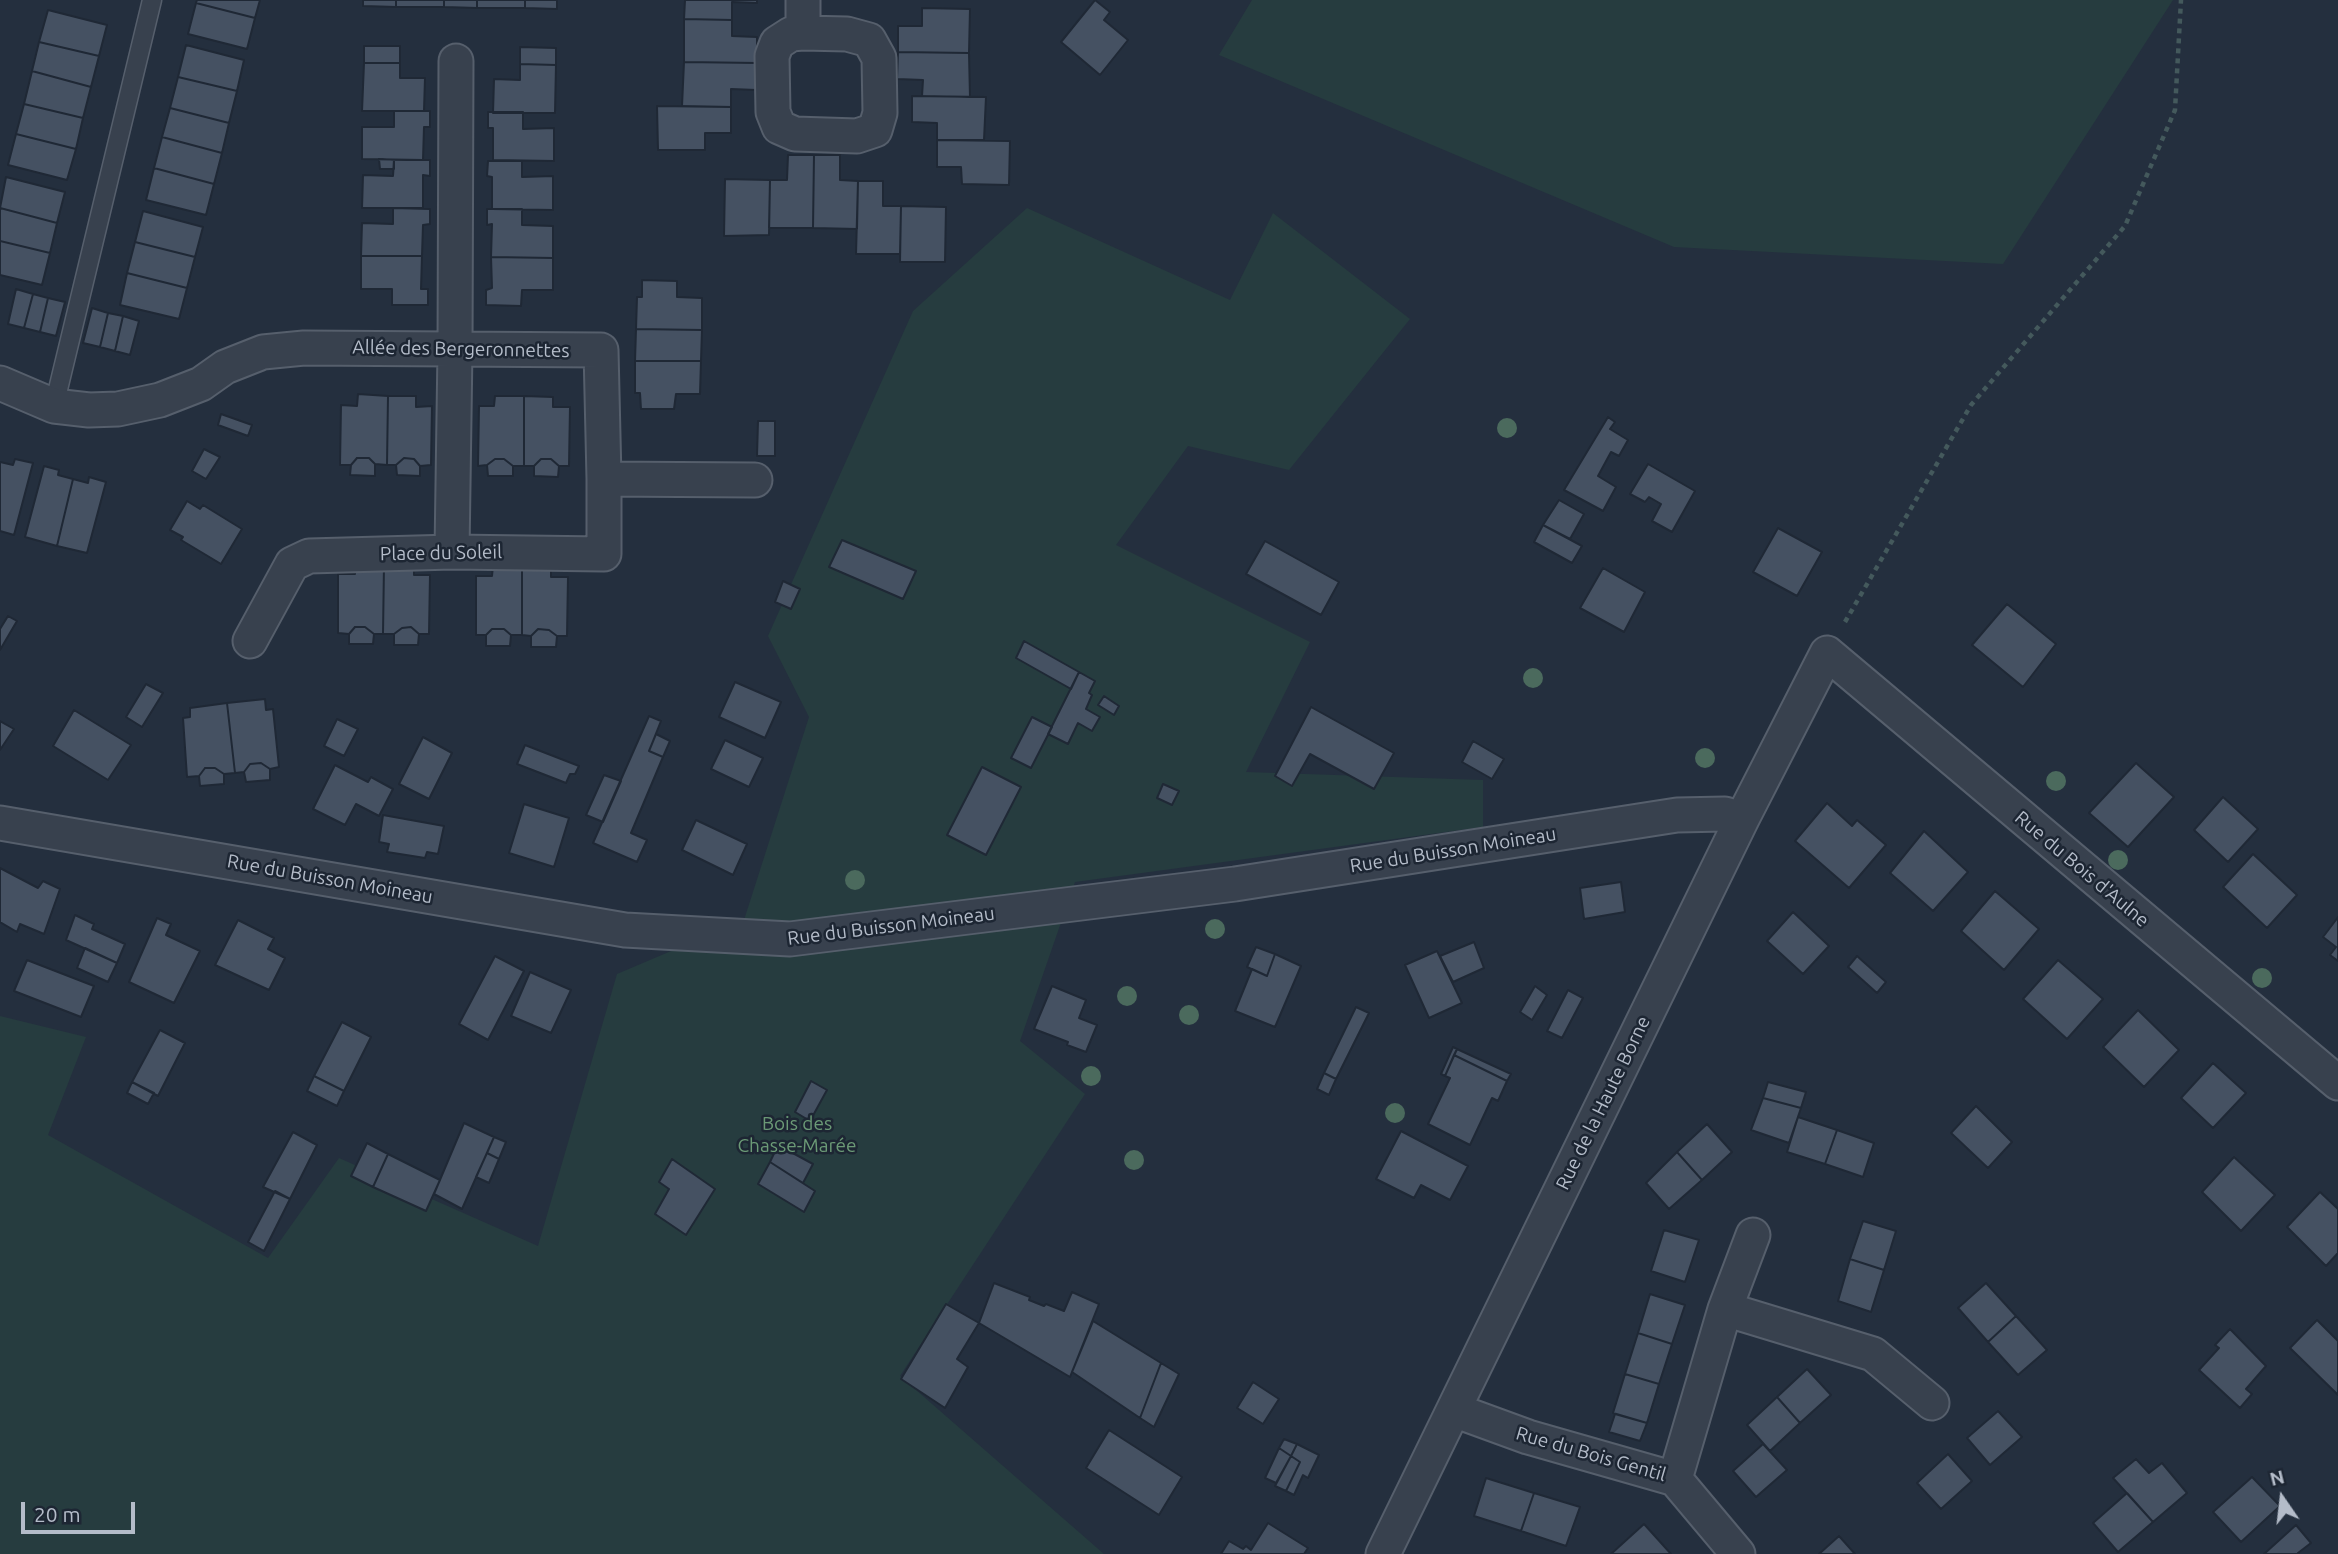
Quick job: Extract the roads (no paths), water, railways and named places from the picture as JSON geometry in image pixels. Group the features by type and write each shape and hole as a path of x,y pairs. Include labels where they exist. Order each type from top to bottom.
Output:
{"street":[{"path":"803,0 803,33"},
{"path":"452,552 456,349 456,61"},
{"name":"Allée des Bergeronnettes","path":"0,383 54,407 118,409 160,401 201,384 225,367 263,352 304,348 601,350 604,479"},
{"path":"604,479 755,480"},
{"name":"Place du Soleil","path":"250,641 292,564 309,556 452,552 604,554 604,479"},
{"name":"Rue de la Haute Borne","path":"1383,1554 1742,819 1827,653"},
{"name":"Rue du Bois d'Aulne","path":"1827,653 2338,1083"},
{"name":"Rue du Buisson Moineau","path":"0,823 625,930 790,939 1235,884 1676,815 1725,814 1742,819"},
{"path":"1675,1479 1726,1309 1753,1235"},
{"path":"1726,1309 1873,1354 1932,1403"},
{"name":"Rue du Bois Gentil","path":"1454,1410 1528,1437 1675,1479 1738,1554"}],"lane":[{"path":"54,407 152,0"}],"park label":[{"name":"Bois des Chasse-Marée","path":"797,1135"}]}
